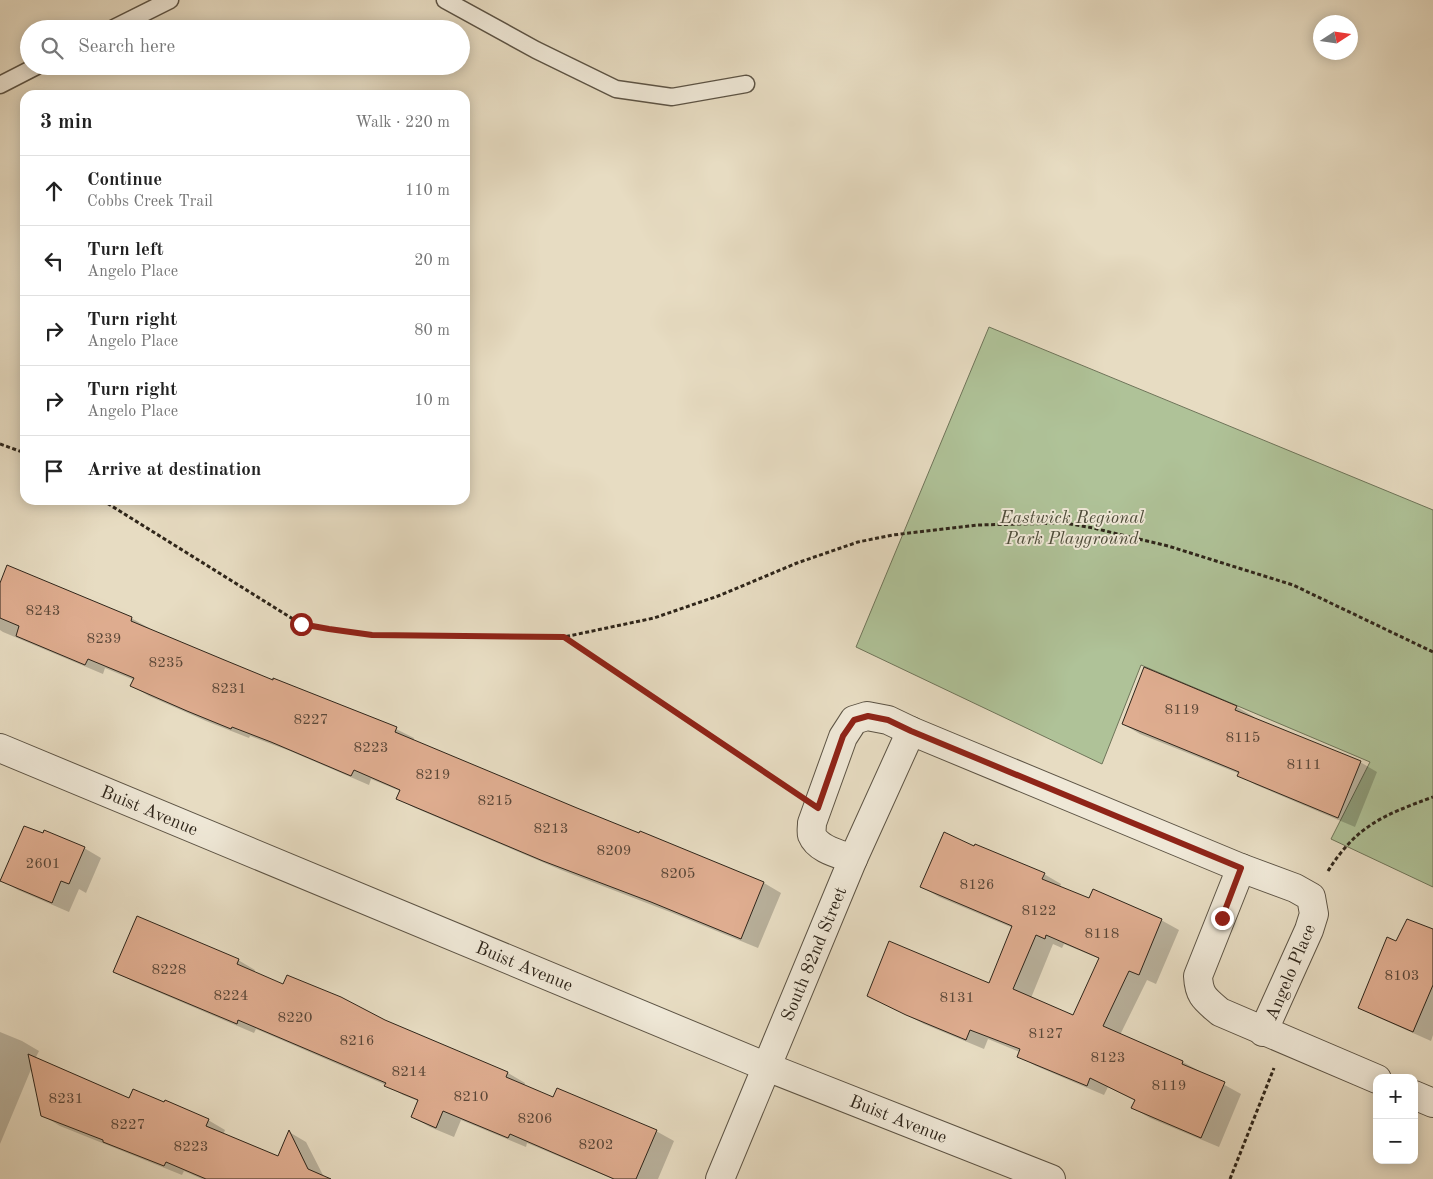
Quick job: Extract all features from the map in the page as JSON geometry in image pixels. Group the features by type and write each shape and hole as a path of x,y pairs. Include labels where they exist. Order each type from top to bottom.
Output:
{"street":[{"name":"Angelo Place","path":"853,859 828,850 819,844 812,835 812,823 843,736 854,720 868,716 888,720 1241,868 1295,888 1311,897 1314,914 1274,1036"},
{"name":"South 82nd Street","path":"720,1179 853,859 911,731"},
{"name":"Buist Avenue","path":"0,748 767,1067 1051,1179"},
{"name":"Angelo Place","path":"1241,868 1198,976 1199,991 1220,1012 1373,1077"},
{"path":"1418,1097 1433,1103"}],"lane":[{"path":"130,20 170,0"},
{"path":"445,0 536,50 616,90 672,97 746,84"},
{"path":"0,85 20,75"}],"path":[{"path":"0,444 20,451"},
{"path":"110,505 301,624 372,635 564,637 654,618 718,596 797,563 858,542 893,535 977,525 1065,524 1093,528 1168,546 1293,585 1433,652"},
{"path":"564,637 818,808"},
{"path":"1311,897 1337,856 1355,835 1395,811 1433,797"},
{"path":"1230,1179 1274,1036"}],"green space":[{"name":"Eastwick Regional Park Playground","path":"989,327 1433,510 1433,887 1331,839 1370,762 1141,665 1102,764 856,647"}],"building":[{"path":"7,565 132,617 131,621 222,659 397,727 395,732 577,808 639,833 640,831 764,882 741,939 543,861 396,799 400,790 354,770 351,776 271,742 232,727 231,729 187,711 130,686 134,678 88,659 85,665 16,636 19,626 0,618 0,583"},
{"path":"1144,667 1237,706 1235,710 1361,761 1338,818 1237,776 1239,772 1122,724"},
{"path":"24,826 43,833 44,830 85,847 69,884 61,881 52,903 0,881"},
{"path":"944,832 974,846 975,844 1045,873 1042,879 1089,898 1093,889 1162,919 1139,975 1129,971 1103,1026 1183,1061 1182,1064 1225,1082 1201,1138 1131,1108 1135,1100 1090,1078 1087,1086 1017,1057 1020,1049 970,1030 966,1040 906,1015 867,996 889,941 989,983 1012,926 920,887","holes":["1036,935 1045,939 1046,935 1099,958 1073,1015 1013,989"]},
{"path":"137,916 239,959 237,964 283,984 287,975 341,997 385,1020 508,1072 506,1077 553,1097 557,1088 657,1130 636,1179 614,1179 510,1134 508,1138 443,1111 436,1128 411,1117 418,1100 384,1086 386,1083 238,1020 237,1024 113,972"},
{"path":"1407,919 1433,929 1433,985 1413,1032 1358,1008 1387,937 1396,941"},
{"path":"28,1054 129,1098 133,1089 164,1102 165,1100 209,1119 206,1126 278,1156 289,1130 308,1169 331,1179 206,1179 166,1162 164,1166 103,1142 103,1140 41,1116"}],"route":[{"path":"301,624 372,635 564,637 818,808 843,736 854,720 868,716 888,720 1241,868 1222,918"}]}
